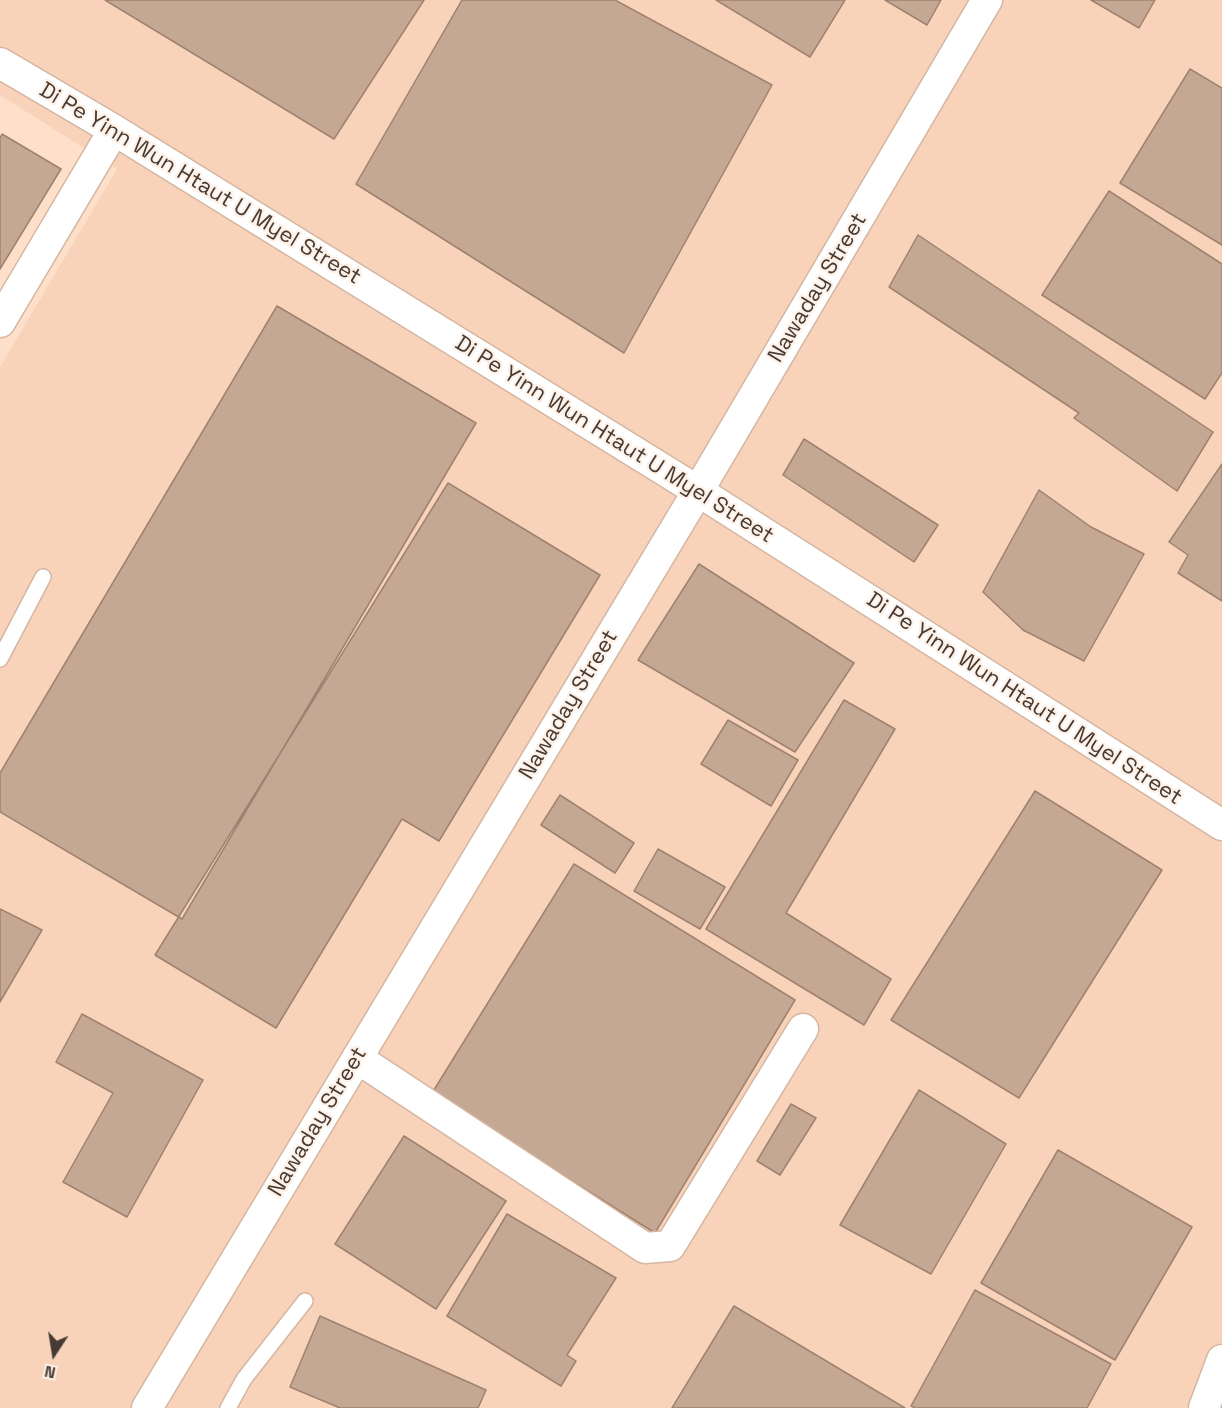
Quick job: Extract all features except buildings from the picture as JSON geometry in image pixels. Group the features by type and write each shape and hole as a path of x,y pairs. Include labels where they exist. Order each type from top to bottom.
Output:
{"street":[{"name":"Nawaday Street","path":"147,1408 698,491 987,0"},
{"name":"Di Pe Yinn Wun Htaut U Myel Street","path":"0,63 114,130 698,491 1222,825"},
{"path":"0,322 114,130"},
{"path":"357,1058 645,1248 670,1246 803,1029"},
{"path":"1204,1408 1222,1360"}],"lane":[{"path":"0,659 43,577"},
{"path":"228,1408 244,1378 305,1301"}],"shaded area":[{"path":"0,0 1222,0 1222,1408 0,1408 0,367 117,169 0,95"}]}
